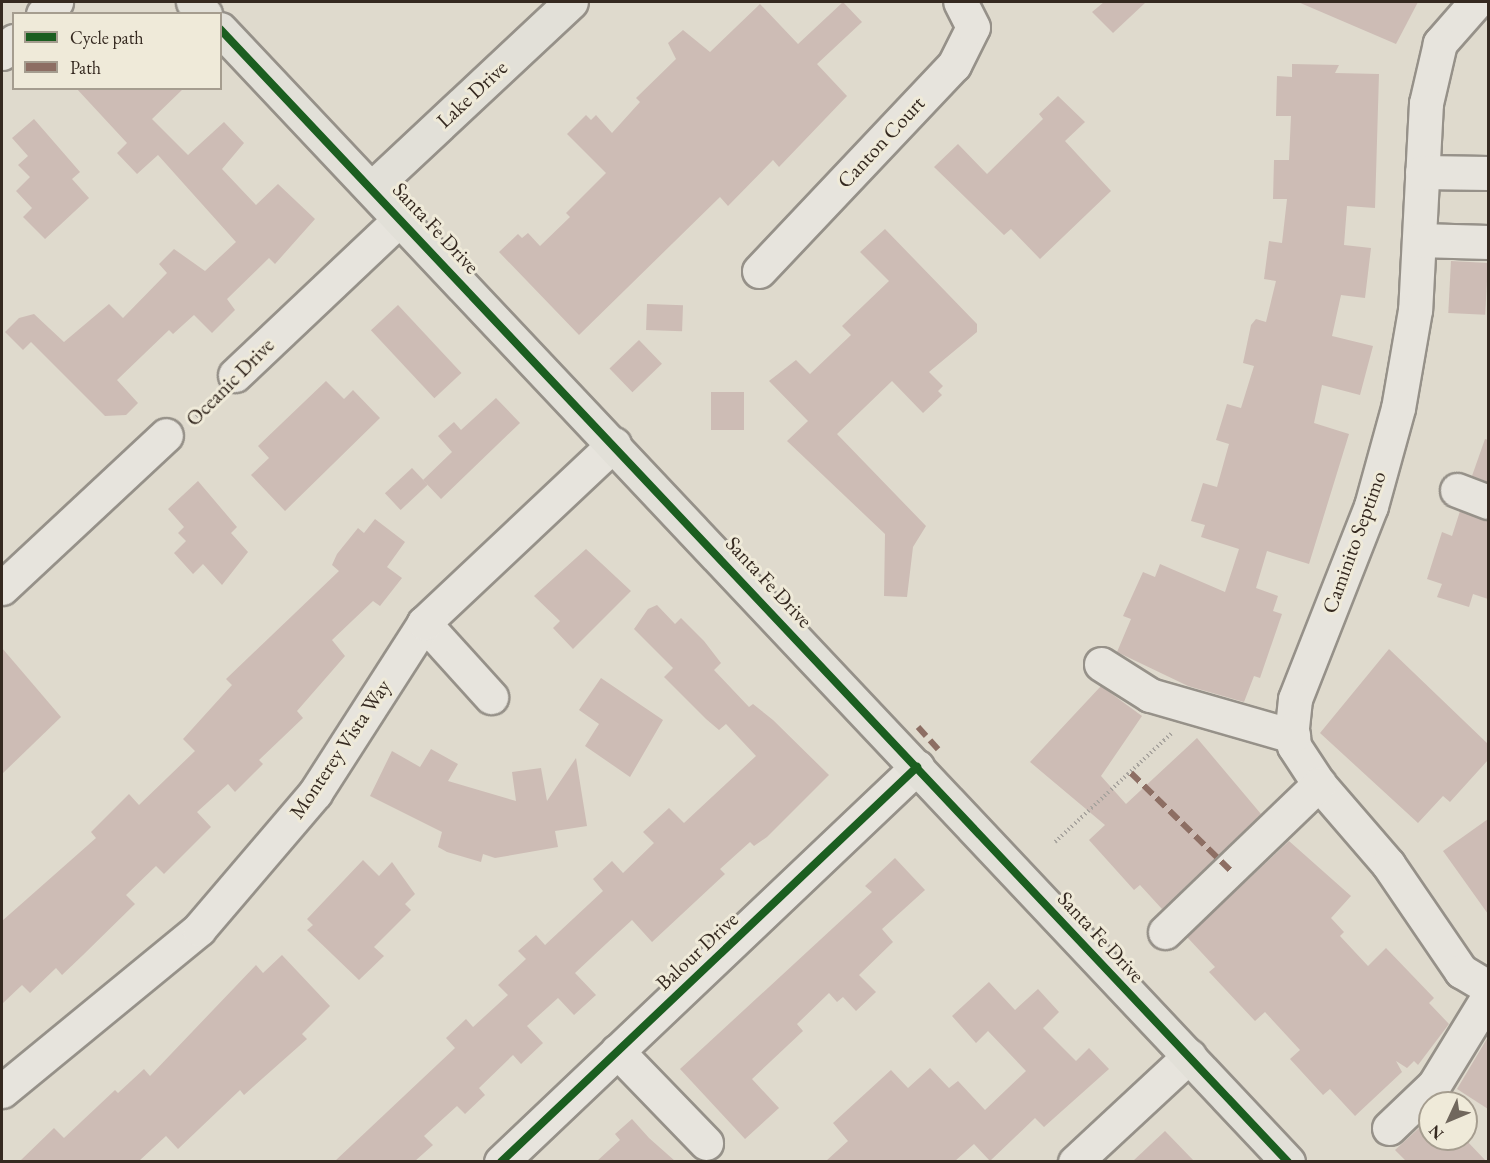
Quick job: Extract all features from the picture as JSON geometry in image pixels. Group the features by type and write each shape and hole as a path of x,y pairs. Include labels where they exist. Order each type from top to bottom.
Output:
{"main road":[{"name":"Lake Drive","path":"373,187 571,2"},
{"name":"Santa Fe Drive","path":"222,32 402,217 1288,1161"}],"street":[{"name":"Canton Court","path":"759,271 954,65 972,27 960,2"},
{"name":"Caminito Septimo","path":"1293,736 1295,699 1371,506 1398,408 1415,310 1426,103 1440,43 1476,2"},
{"path":"1422,172 1488,173"},
{"name":"Oceanic Drive","path":"235,375 402,217"},
{"path":"1419,240 1488,242"},
{"name":"Oceanic Drive","path":"2,588 166,435"},
{"name":"Monterey Vista Way","path":"2,1091 199,929 315,794 423,623 614,444"},
{"path":"1457,490 1488,502"},
{"path":"423,623 491,697"},
{"path":"1101,664 1150,695 1190,709 1293,736 1319,784 1388,864 1461,971 1488,987"},
{"name":"Balour Drive","path":"501,1161 917,767"},
{"path":"1166,932 1319,784"},
{"path":"1389,1128 1434,1085 1488,997"},
{"path":"617,1051 706,1143"},
{"path":"1075,1161 1189,1056"}],"path":[{"path":"1055,842 1169,738 1190,709"}],"building":[{"path":"843,2 862,22 817,64 847,96 779,167 773,160 728,206 720,197 579,335 499,252 518,234 522,238 528,233 540,246 570,217 566,213 606,173 567,134 586,115 591,120 596,115 612,133 640,102 636,98 676,59 668,43 683,30 710,52 760,4 798,44"},
{"path":"1104,2 1146,2 1113,33 1092,12"},
{"path":"1298,2 1418,2 1396,44"},
{"path":"1292,64 1339,65 1335,73 1379,74 1375,208 1347,206 1344,245 1371,248 1365,298 1341,295 1332,336 1373,346 1360,395 1322,385 1314,423 1349,434 1309,564 1267,551 1256,588 1278,596 1273,611 1282,614 1260,678 1254,676 1244,702 1188,686 1117,652 1131,619 1123,616 1143,572 1155,577 1160,564 1225,592 1239,549 1201,537 1205,525 1191,521 1203,483 1217,487 1229,444 1216,440 1227,404 1241,408 1254,366 1243,363 1251,325 1256,319 1266,322 1276,281 1264,279 1269,241 1282,243 1287,199 1273,199 1274,160 1289,160 1291,116 1276,116 1277,76 1292,77"},
{"path":"78,90 182,90 152,119 188,155 224,122 244,143 222,169 256,205 278,184 315,219 275,264 269,258 227,299 235,310 212,333 194,315 173,334 169,330 117,380 138,403 126,415 105,416 31,342 23,350 5,332 19,318 34,314 64,342 109,304 123,318 167,273 159,264 174,249 205,271 236,242 158,155 137,174 117,153 127,143"},
{"path":"1058,96 1085,122 1065,141 1111,191 1040,259 1011,229 1004,235 934,167 958,144 987,174 1043,119 1039,114"},
{"path":"34,119 80,172 72,179 89,198 45,239 23,217 32,208 16,191 30,177 18,165 28,156 12,138"},
{"path":"885,229 977,324 977,332 929,372 943,386 938,391 942,395 923,413 892,381 837,434 926,526 913,547 907,597 884,596 885,534 787,441 808,421 769,381 796,360 810,374 851,335 842,326 889,281 860,252"},
{"path":"1451,261 1488,263 1485,315 1448,313"},
{"path":"647,304 683,305 682,331 646,330"},
{"path":"398,305 461,373 434,398 371,330"},
{"path":"639,340 662,364 632,392 610,368"},
{"path":"326,381 344,399 353,390 380,418 285,511 251,475 269,458 258,446"},
{"path":"711,392 744,392 744,430 711,430"},
{"path":"496,398 520,423 441,499 423,480 452,452 438,436 454,422 461,430"},
{"path":"1485,439 1488,440 1488,482 1472,476"},
{"path":"412,468 428,485 401,510 385,493"},
{"path":"198,481 237,527 231,533 248,552 222,585 203,564 193,574 174,553 186,541 178,533 184,527 168,509"},
{"path":"1460,511 1488,520 1488,599 1473,594 1469,607 1437,597 1442,584 1427,579 1442,532 1452,536"},
{"path":"375,519 405,542 387,567 402,578 380,606 373,601 332,640 345,656 297,711 303,718 259,760 263,764 235,792 228,784 197,812 211,827 164,874 156,866 126,895 135,904 62,975 56,968 30,993 22,985 2,1004 2,921 96,838 91,832 129,794 139,805 195,751 183,739 232,685 226,679 339,571 332,565 337,554 358,528 364,533"},
{"path":"586,549 631,591 573,649 553,628 560,621 534,596"},
{"path":"657,605 675,624 681,618 704,641 721,663 714,670 749,707 753,704 773,720 829,775 767,837 754,846 750,842 720,869 725,874 652,942 632,920 607,943 575,973 596,995 574,1015 558,998 527,1026 543,1043 521,1064 513,1055 479,1088 485,1095 465,1114 457,1106 424,1136 433,1145 415,1161 335,1161 455,1048 446,1038 466,1019 473,1027 508,995 498,985 526,959 518,951 536,935 545,945 603,891 593,879 612,861 623,873 654,843 643,832 669,808 684,823 756,756 726,724 719,730 664,677 673,668 634,629 648,609"},
{"path":"2,648 61,717 2,774"},
{"path":"1389,649 1488,744 1488,760 1450,802 1443,796 1418,823 1320,733"},
{"path":"601,678 663,720 630,777 585,746 599,724 579,710"},
{"path":"1101,686 1142,716 1101,776 1126,804 1197,738 1261,814 1162,909 1140,885 1134,890 1089,840 1105,825 1030,762"},
{"path":"431,749 458,764 448,781 516,801 512,772 541,768 547,801 576,758 587,826 555,831 558,847 495,858 483,854 481,862 447,852 438,847 442,832 370,796 392,751 420,767"},
{"path":"1488,819 1488,914 1443,851"},
{"path":"1289,841 1351,896 1331,918 1344,932 1340,936 1368,966 1386,948 1434,998 1429,1003 1449,1024 1418,1065 1414,1061 1407,1068 1396,1061 1402,1072 1355,1116 1330,1089 1323,1095 1290,1059 1300,1050 1265,1012 1255,1021 1209,972 1215,967 1187,937"},
{"path":"895,858 925,890 882,929 893,942 859,975 876,992 856,1011 843,997 837,1002 829,993 797,1024 803,1031 752,1079 779,1108 745,1139 680,1069 872,892 865,886"},
{"path":"363,860 379,876 392,862 415,894 405,904 411,910 374,947 384,956 359,980 307,930 313,925 307,919"},
{"path":"282,955 330,1006 302,1034 307,1039 244,1095 240,1090 178,1149 166,1136 139,1161 20,1161 54,1128 64,1138 115,1090 118,1093 144,1069 150,1076 256,965 263,973"},
{"path":"989,982 1015,1010 1038,989 1059,1012 1043,1028 1076,1061 1089,1048 1109,1069 1044,1127 1035,1118 990,1161 974,1144 955,1161 826,1161 848,1141 833,1123 891,1070 908,1088 930,1068 949,1088 958,1081 985,1110 1026,1071 988,1031 976,1043 952,1016"},
{"path":"1488,1037 1488,1109 1478,1103 1478,1091 1457,1089"},
{"path":"632,1119 675,1161 597,1161 620,1140 615,1134"},
{"path":"1418,1129 1418,1151 1476,1151 1486,1161 1406,1161 1395,1150"},
{"path":"1165,1131 1194,1161 1133,1161"}],"marked path":[{"path":"918,727 938,749"},
{"path":"1131,773 1230,870"}],"cycle path":[{"path":"222,31 1288,1162"},
{"path":"501,1162 917,767"}]}
